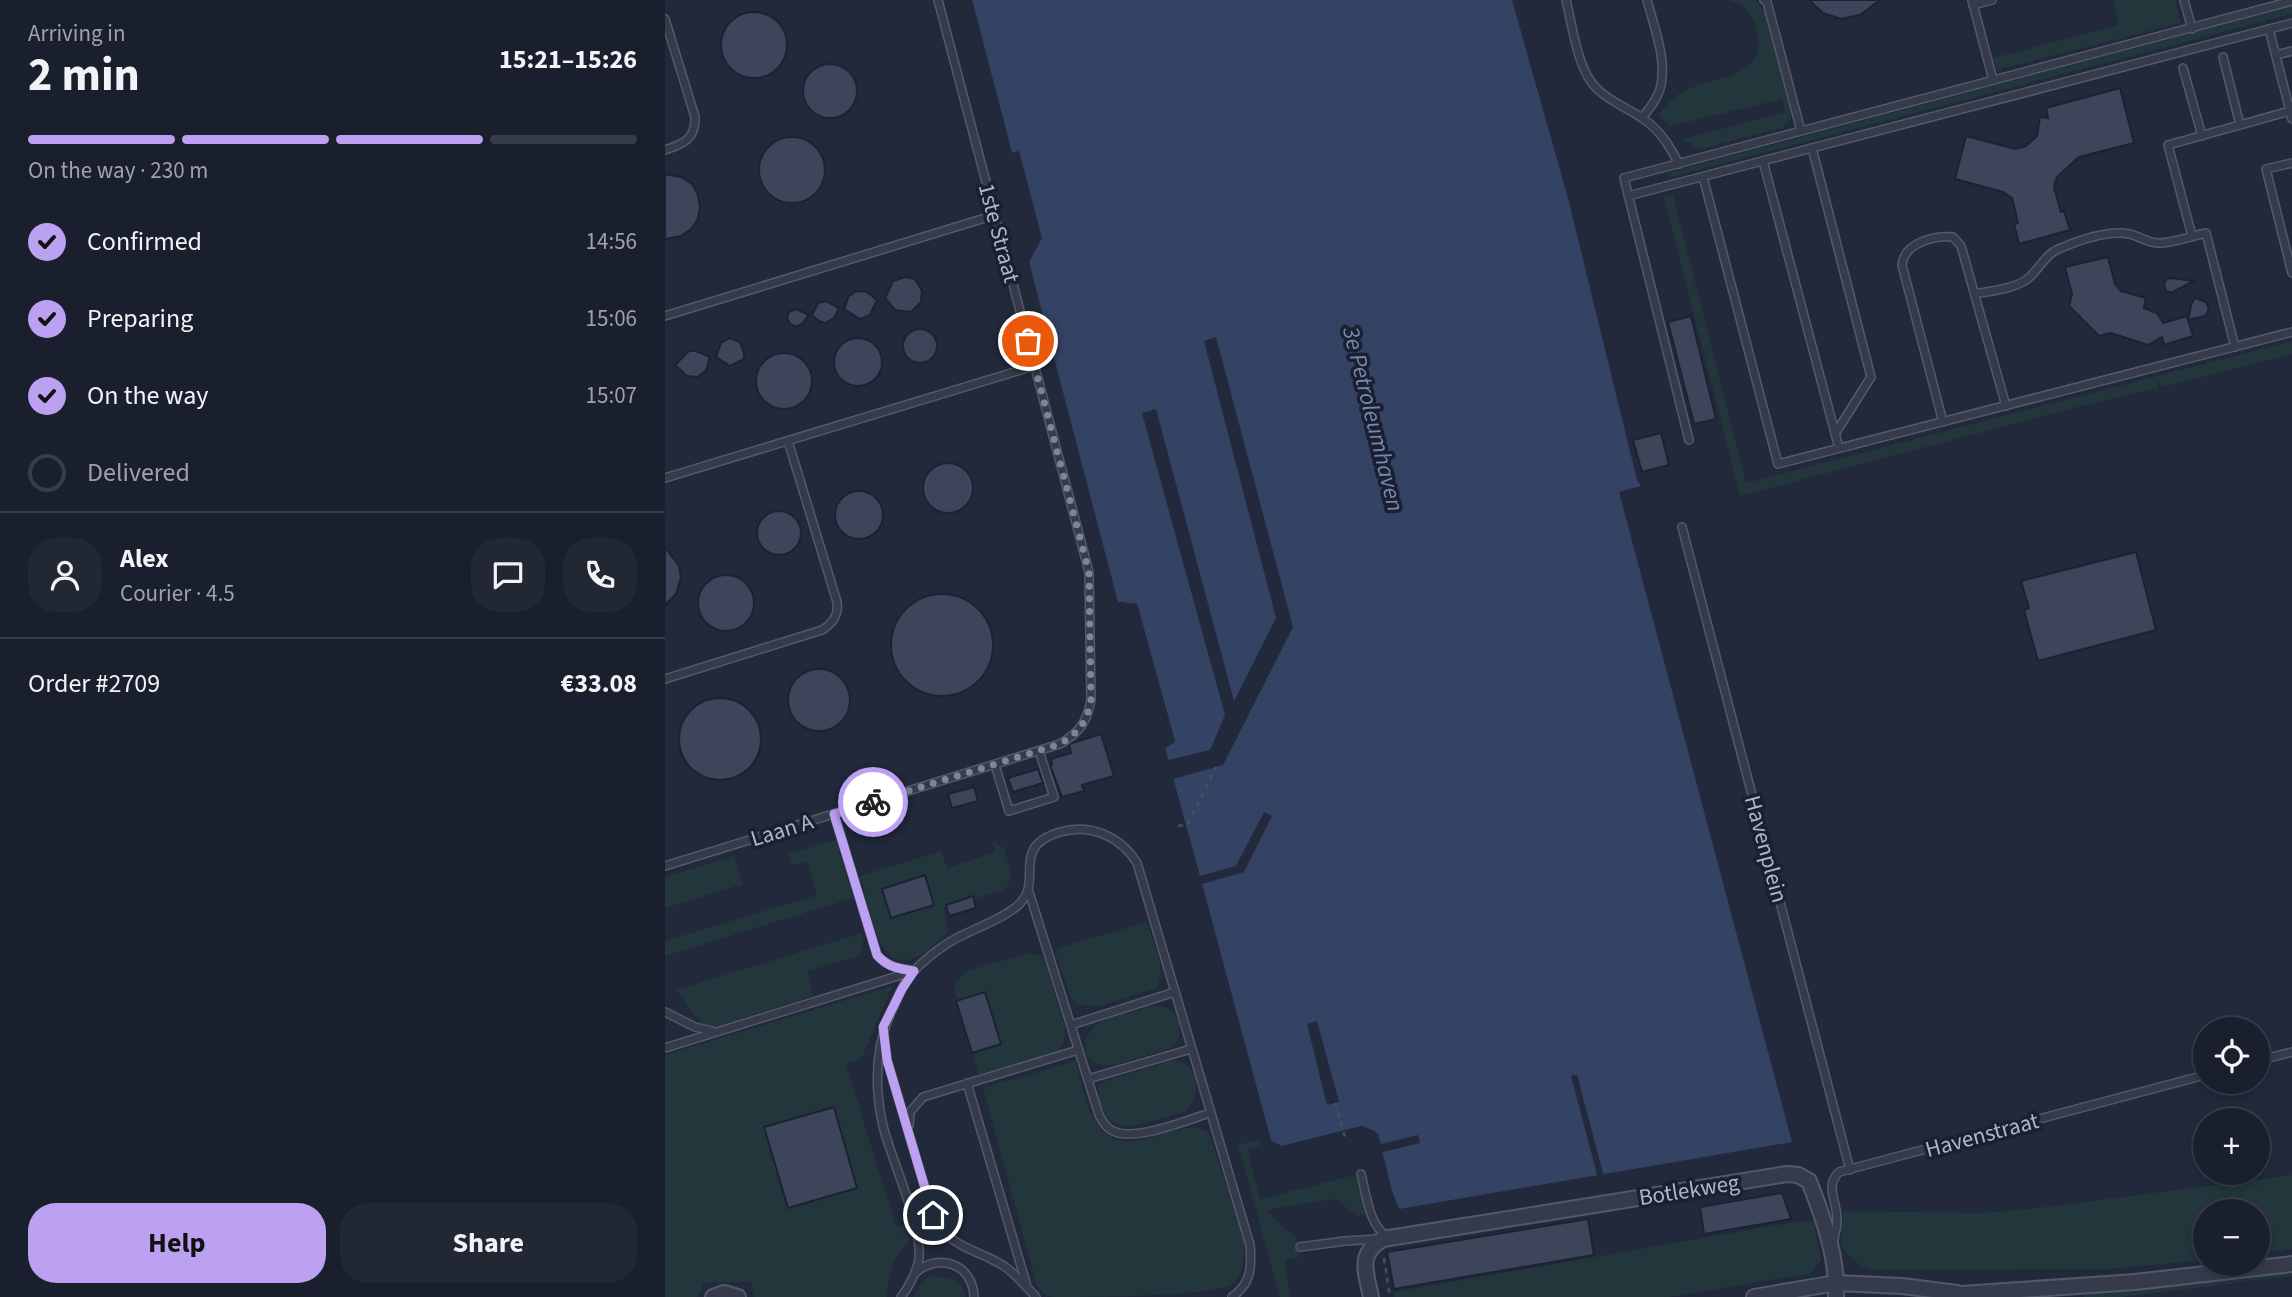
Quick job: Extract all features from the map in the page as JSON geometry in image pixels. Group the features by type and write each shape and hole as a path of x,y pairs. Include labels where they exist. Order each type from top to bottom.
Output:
{"street":[{"name":"Botlekweg","path":"1385,1239 1787,1174 1798,1175 1809,1181 1820,1210 1831,1252 1836,1290"},
{"path":"1371,1297 1365,1268 1366,1256 1373,1245 1385,1239"},
{"path":"1945,1297 2135,1282 2292,1264"},
{"path":"1754,1297 1902,1286 1962,1294"},
{"path":"713,1297 724,1293 738,1297"}],"lane":[{"name":"1ste Straat","path":"938,0 1090,585 1089,708 1084,725 1074,736 1060,744"},
{"path":"1566,0 1584,69 1592,84 1660,132 1679,164"},
{"path":"1642,118 1659,91 1663,75 1649,0"},
{"path":"1764,0 1767,2 1801,131"},
{"path":"1992,0 1972,2 1993,80"},
{"path":"2184,0 2192,29"},
{"path":"1689,440 1624,178 2292,1"},
{"path":"665,19 696,127 691,137 683,144 665,150"},
{"path":"1629,196 2292,23"},
{"path":"2192,236 2168,145 2240,125 2291,115 2269,29"},
{"path":"2276,55 2292,51"},
{"path":"2223,57 2240,125"},
{"path":"2183,68 2202,136"},
{"path":"2283,85 2292,82"},
{"path":"1812,148 1871,377 1835,435"},
{"path":"1763,161 1839,449"},
{"path":"2292,163 2266,169 2292,273"},
{"path":"1703,177 1778,464 2292,332"},
{"path":"665,316 995,215"},
{"path":"1975,295 2020,283 2028,278 2046,256 2059,248 2099,237 2118,232 2133,234 2147,242 2161,243 2206,233 2235,347"},
{"path":"1943,422 1902,265 1903,257 1913,246 1946,237 1953,237 1961,246 2006,405"},
{"path":"665,478 1034,366"},
{"path":"665,679 822,630 830,625 835,617 837,602 788,441"},
{"name":"Havenplein","path":"1682,527 1850,1170"},
{"name":"Laan A","path":"665,866 1060,744"},
{"path":"995,765 1009,811 1054,797 1039,751"},
{"path":"834,814 877,955 891,966 914,971"},
{"path":"1210,1113 1139,1134 1114,1132 1098,1115 1029,892 1029,862 1032,852 1039,843 1052,835 1076,829 1104,834 1129,851 1137,863 1250,1245 1249,1276 1232,1297"},
{"path":"901,1297 919,1259 918,1237 883,1126 877,1061 883,1027 914,971 963,934 996,921 1019,905 1029,892"},
{"path":"665,1048 914,971"},
{"path":"1071,1025 1175,992"},
{"path":"665,1012 695,1027 716,1032"},
{"path":"883,1027 887,1060 933,1215 940,1229 948,1238 1017,1276 1036,1297"},
{"path":"1088,1079 1192,1049"},
{"path":"910,1138 910,1112 923,1097 1078,1050"},
{"path":"2270,1058 2292,1052"},
{"name":"Havenstraat","path":"1850,1170 2193,1078"},
{"path":"967,1083 1028,1288"},
{"path":"1831,1252 1837,1222 1831,1185 1839,1172 1850,1170"},
{"path":"1361,1174 1368,1203 1378,1230 1385,1239"},
{"path":"1300,1247 1385,1239"},
{"path":"914,1273 934,1263 962,1268 969,1276 974,1297"}],"path":[{"path":"1178,826 1188,824 1216,767"},
{"path":"1335,1103 1346,1141"},
{"path":"1385,1239 1390,1297"}],"shaded area":[{"path":"1728,0 1756,0 1766,14 1790,105 1791,119 1784,127 1698,150 1683,139 1785,112 1782,99 1671,126 1658,115 1678,95 1739,72 1749,65 1756,55 1758,42 1751,16 1745,8"},
{"path":"2113,0 2175,0 2181,23 1997,70 1993,58 2118,25"},
{"path":"2292,6 2292,14 1668,178 1667,173"},
{"path":"1673,195 1746,483 2292,341 2292,354 2163,387 2156,379 2159,388 1740,496 1664,197"},
{"path":"836,840 853,898 665,956 665,941 817,895 807,861 792,865 789,854"},
{"path":"992,841 1004,848 1009,864 1011,875 1005,889 944,908 948,932 926,951 909,960 895,958 885,950 877,935 860,876 941,851 947,868 995,852"},
{"path":"734,856 743,884 665,908 665,877"},
{"path":"1147,922 1160,965 1159,982 1155,989 1100,1006 1077,1005 1071,998 1055,953 1057,948"},
{"path":"862,933 863,943 859,956 807,971 813,996 711,1028 701,1023 676,990"},
{"path":"1030,953 1040,956 1045,962 1065,1028 1063,1042 1054,1054 979,1076 955,994 955,982 969,970"},
{"path":"892,986 862,1058 846,1064 896,1227 909,1223 911,1240 893,1266 887,1297 754,1297 752,1282 704,1283 697,1297 665,1297 665,1055"},
{"path":"1151,1006 1167,1008 1176,1016 1179,1036 1176,1044 1168,1049 1114,1065 1094,1063 1088,1057 1085,1043 1094,1027 1108,1019"},
{"path":"1173,1060 1189,1067 1196,1081 1194,1097 1184,1112 1128,1126 1117,1124 1108,1118 1098,1088 1102,1082"},
{"path":"1076,1061 1089,1110 1095,1121 1112,1137 1136,1141 1192,1128 1209,1133 1244,1240 1242,1270 1231,1285 1174,1294 1069,1297 1046,1295 1037,1286 983,1088"},
{"path":"1260,1139 1261,1145 1247,1149 1260,1199 1355,1175 1365,1214 1358,1216 1335,1199 1266,1210 1297,1239 1300,1257 1285,1260 1290,1297 1280,1297 1238,1145"},
{"path":"2292,1175 2292,1249 2270,1252 2270,1199 2193,1199 2193,1261 2110,1269 1869,1270 1845,1252 1841,1240 1844,1211 1979,1213 2031,1209 2215,1185 2270,1185 2270,1178"},
{"path":"1814,1221 1821,1260 1810,1275 1669,1297 1394,1297 1393,1292 1795,1222"},
{"path":"2292,1271 2292,1276 2122,1297 2084,1297 2084,1294 2247,1276 2270,1276 2270,1273"},
{"path":"931,1276 958,1282 965,1297 913,1297 921,1282"}],"water":[{"name":"3e Petroleumhaven","path":"972,0 1512,0 1568,198 1637,480 1641,486 1619,492 1792,1142 1399,1209 1378,1134 1362,1126 1282,1146 1271,1141 1165,748 1175,741 1137,604 1118,602 1029,262 1042,238 1019,151 1012,153"}],"pier":[{"path":"969,0 972,0 1012,153 1009,154"},
{"path":"1216,337 1293,627 1223,765 1173,779 1200,876 1236,866 1264,812 1272,816 1244,872 1202,884 1271,1141 1282,1146 1362,1126 1375,1131 1381,1144 1418,1135 1420,1143 1379,1153 1375,1135 1366,1130 1282,1150 1268,1143 1161,749 1162,745 1171,740 1134,607 1119,606 1118,602 1137,604 1175,742 1165,748 1168,760 1210,750 1225,715 1142,413 1156,409 1234,701 1276,618 1204,341"},
{"path":"1317,1021 1339,1102 1327,1105 1307,1024"},
{"path":"1577,1075 1604,1177 1598,1178 1571,1076"}],"building":[{"path":"1809,0 1880,0 1860,15 1841,19 1823,13"},
{"path":"760,12 778,21 785,32 785,58 778,69 767,76 748,78 730,69 723,58 721,39 730,21 741,14"},
{"path":"830,64 849,72 857,91 849,110 830,118 811,110 803,91 811,72"},
{"path":"2120,88 2134,143 2079,157 2057,177 2054,187 2061,212 2064,211 2070,230 2019,244 2014,224 2018,223 2012,198 2003,192 1955,179 1966,136 2015,149 2026,146 2037,136 2040,117 2048,118 2046,108"},
{"path":"792,137 805,140 815,147 822,157 825,170 822,183 815,193 805,200 792,203 779,200 769,193 762,183 759,170 762,157 769,147 779,140"},
{"path":"665,174 681,177 692,184 700,207 698,219 691,229 681,236 665,239"},
{"path":"2108,257 2115,284 2121,291 2146,298 2144,308 2157,313 2163,323 2187,316 2193,336 2164,345 2162,337 2148,345 2111,333 2099,336 2069,306 2072,294 2065,267"},
{"path":"905,277 915,279 922,291 921,302 911,312 895,310 885,298 893,281"},
{"path":"2166,279 2194,281 2171,293 2166,291 2164,285"},
{"path":"856,291 867,292 877,300 870,315 860,319 844,309 849,296"},
{"path":"2195,298 2206,302 2209,309 2205,316 2188,320"},
{"path":"826,301 839,308 834,318 825,323 812,315 818,303"},
{"path":"796,309 809,315 796,327 790,324 787,318 789,312"},
{"path":"1691,316 1716,419 1694,424 1668,322"},
{"path":"920,329 932,334 937,346 932,358 920,363 908,358 903,346 908,334"},
{"path":"730,338 740,342 744,359 730,366 716,357 721,343"},
{"path":"858,338 875,345 882,362 875,379 858,386 841,379 834,362 841,345"},
{"path":"689,351 710,357 706,370 698,377 687,376 675,365"},
{"path":"778,353 790,353 800,357 808,365 812,381 808,397 800,405 790,409 778,409 768,405 760,397 756,387 756,375 760,365 768,357"},
{"path":"1661,433 1669,465 1642,472 1633,440"},
{"path":"948,463 965,471 973,488 965,505 948,513 931,505 923,488 931,471"},
{"path":"859,491 876,498 883,515 876,532 859,539 842,532 835,515 842,498"},
{"path":"779,511 794,518 801,533 794,548 779,555 764,548 757,533 764,518"},
{"path":"665,547 679,566 681,577 676,594 665,605"},
{"path":"2136,552 2156,630 2038,661 2024,610 2029,608 2021,581"},
{"path":"720,575 732,575 742,579 750,587 754,603 750,619 742,627 732,631 720,631 710,627 702,619 698,609 698,597 702,587 710,579"},
{"path":"942,594 962,598 978,609 989,625 993,645 989,665 978,681 962,692 942,696 922,692 906,681 895,665 891,645 895,625 906,609 922,598"},
{"path":"819,669 831,671 841,678 848,688 848,712 841,722 831,729 819,731 807,729 797,722 790,712 788,700 790,688 797,678 807,671"},
{"path":"712,698 728,698 743,705 754,716 761,731 758,755 749,768 728,780 712,780 697,773 686,762 679,747 679,731 686,716 697,705"},
{"path":"1101,734 1114,776 1082,785 1084,791 1062,797 1050,765 1051,759 1071,753 1069,745 1072,743"},
{"path":"1038,769 1043,783 1013,792 1008,778"},
{"path":"974,787 978,801 952,808 948,794"},
{"path":"925,875 934,905 891,918 882,889"},
{"path":"973,896 976,908 949,916 946,905"},
{"path":"985,992 1001,1044 972,1053 956,1001"},
{"path":"834,1107 857,1188 788,1208 764,1127"},
{"path":"1782,1193 1791,1219 1704,1234 1700,1207"},
{"path":"1588,1219 1594,1255 1394,1289 1387,1252"}],"way so far":[{"path":"873,802 1060,744 1074,736 1084,725 1088,715 1091,700 1089,572 1028,341"}],"route":[{"path":"873,802 834,814 877,955 891,966 914,971 883,1027 887,1060 933,1215"}]}
